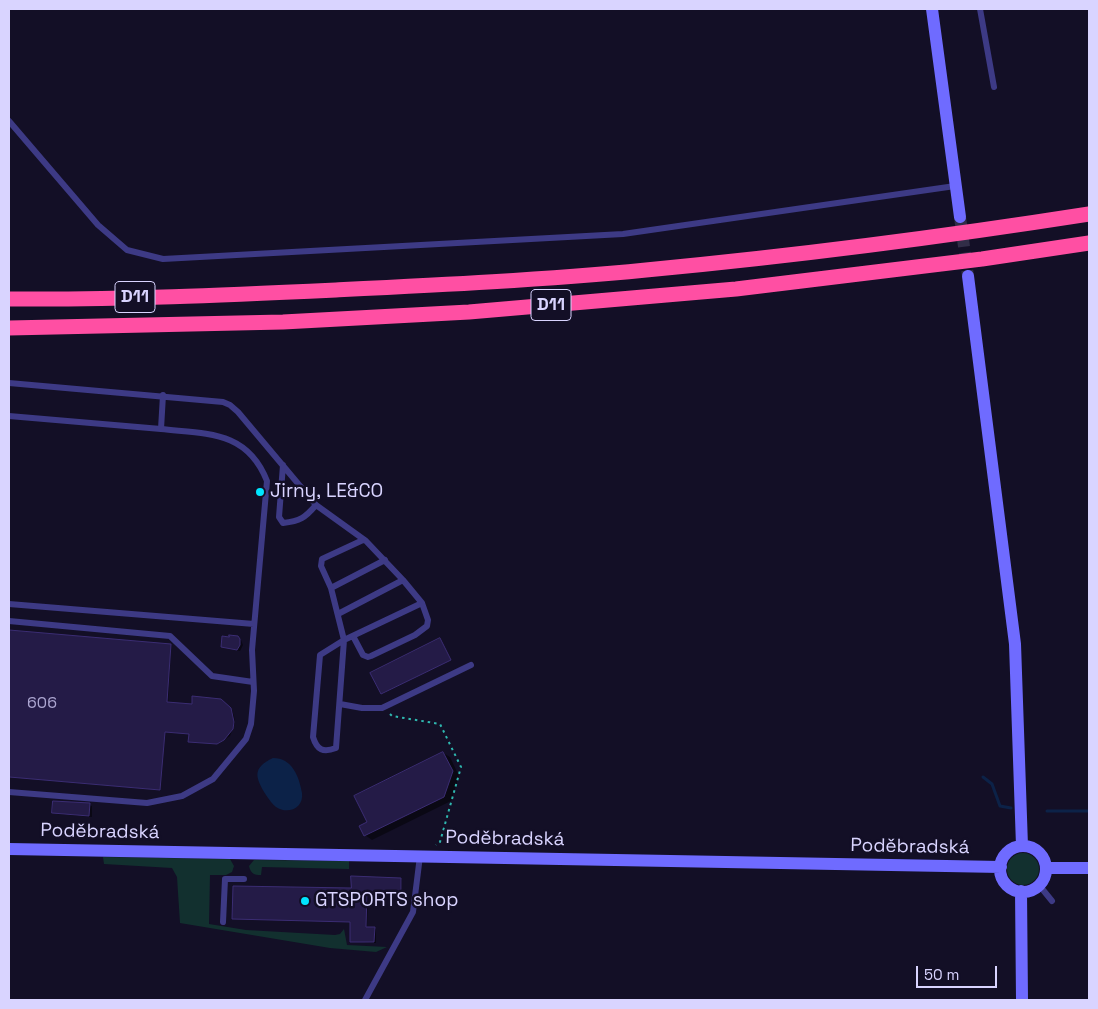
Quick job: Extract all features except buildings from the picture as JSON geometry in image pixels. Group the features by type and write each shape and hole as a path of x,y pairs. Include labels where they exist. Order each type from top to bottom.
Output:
{"highway":[{"name":"D11","path":"9,299 284,292 468,284 644,270 979,231 1089,214"},
{"name":"D11","path":"9,328 273,322 479,311 736,289 982,259 1089,243"}],"main road":[{"path":"932,9 960,217"},
{"path":"968,276 1015,644 1022,846"},
{"path":"1022,846 1031,847 1038,852 1044,859 1046,868 1043,880 1039,885 1034,889 1021,891 1008,886 1001,874 1001,867 1002,861 1010,850 1022,846"},
{"name":"Poděbradská","path":"9,849 1001,867"},
{"path":"1046,868 1089,868"},
{"path":"1021,891 1022,1000"}],"lane":[{"path":"980,9 994,87"},
{"path":"9,122 98,226 127,250 163,259 623,234 956,186"},
{"path":"9,383 216,400 230,405 238,412 316,505 366,541 385,560 422,604 428,620 427,626 415,635 368,657 364,655 353,636"},
{"path":"161,430 163,396"},
{"path":"9,416 215,435 244,447 262,469 267,481 252,650 254,682 251,724 246,739 213,780 182,796 147,804 9,792"},
{"path":"283,465 279,518 283,523 296,522 307,516 316,505"},
{"path":"366,541 363,540 322,559 321,566 331,588 344,640 336,748 322,750 316,746 313,737 320,654 344,640 422,604"},
{"path":"331,588 385,560"},
{"path":"338,614 403,580"},
{"path":"9,604 254,624"},
{"path":"9,621 170,636 212,676 254,682"},
{"path":"340,704 362,708 382,708 471,665"},
{"path":"365,1000 413,912 420,856"},
{"path":"224,922 225,879 244,879"},
{"path":"1039,885 1052,902"}],"path":[{"path":"382,708 392,716 440,724 461,766 440,842 420,856"}],"green space":[{"path":"1023,853 1035,857 1039,869 1035,881 1023,885 1011,881 1007,869 1011,857"},
{"path":"103,857 230,859 234,866 232,872 226,875 210,875 209,924 246,930 335,935 340,934 344,929 347,945 387,947 376,952 330,948 180,923 177,877 172,868 104,864"},
{"path":"254,860 349,861 349,869 262,867 261,875 259,875 253,874 249,866"}],"water":[{"path":"273,758 285,761 297,774 302,798 294,809 285,810 276,807 266,795 260,783 258,778 259,769"}],"waterway":[{"path":"983,777 992,784 1000,806 1011,808"},
{"path":"1047,811 1089,811"}],"tunnel":[{"path":"960,217 968,276"}],"place":[{"name":"Jirny, LE&CO","path":"260,492"},
{"name":"GTSPORTS shop","path":"305,901"}]}
